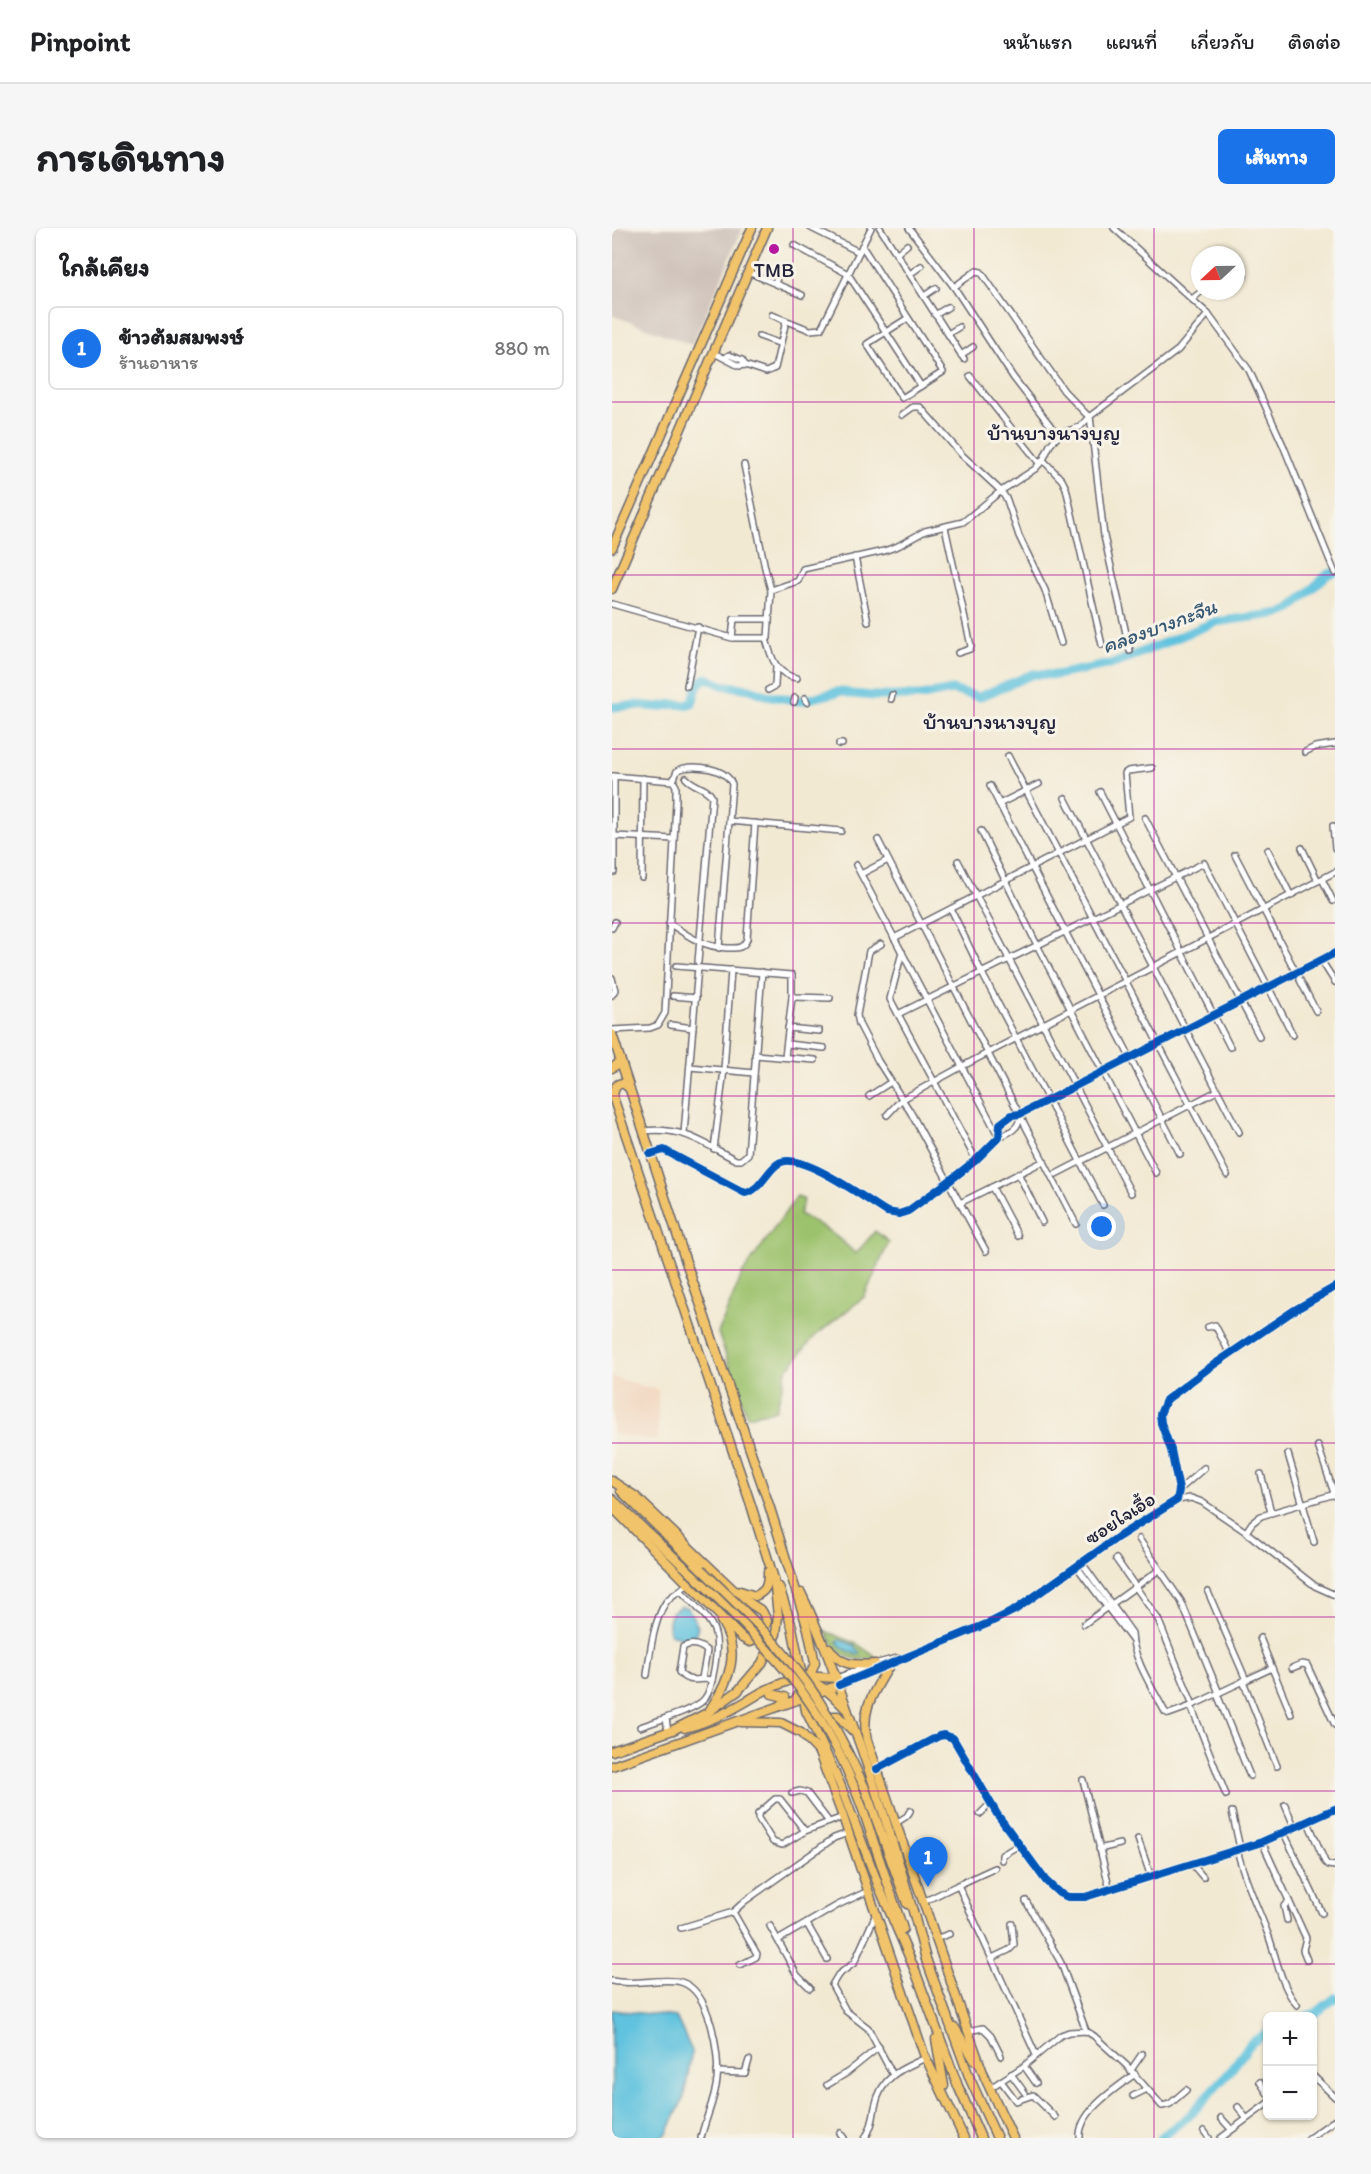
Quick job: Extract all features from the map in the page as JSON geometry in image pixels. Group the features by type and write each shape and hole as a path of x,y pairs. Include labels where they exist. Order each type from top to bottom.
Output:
{"main road":[{"path":"612,548 752,228"},
{"path":"613,584 705,376 767,228"},
{"path":"703,339 705,348 716,349"},
{"path":"689,369 700,363 705,367 705,376"},
{"path":"612,1035 790,1572 815,1663 804,1686 781,1705 612,1766"},
{"path":"612,1068 618,1064 620,1059"},
{"path":"629,1088 619,1083 612,1095 765,1550 783,1597 796,1647 806,1670 804,1686 806,1711 840,1784 879,1887 914,1968"},
{"path":"612,1482 772,1640 822,1705 864,1786 970,2079 997,2138"},
{"path":"612,1482 635,1496 743,1599 762,1611 767,1621 761,1638 750,1642 742,1638 684,1587 612,1507"},
{"path":"612,1499 705,1586 767,1649 805,1696 846,1769 862,1807 933,2022 981,2138"},
{"path":"734,1588 746,1595 755,1596 765,1589 768,1581 765,1550"},
{"path":"612,1752 670,1731 707,1713 738,1691 752,1677 762,1663 776,1634 778,1616 776,1590 765,1550"},
{"path":"790,1572 822,1638 836,1658 844,1664 855,1666 875,1664"},
{"path":"783,1597 790,1597 794,1585"},
{"path":"707,1713 723,1690 731,1669 731,1644 724,1626 715,1613"},
{"path":"822,1638 833,1684 860,1740 891,1832 927,1963"},
{"path":"890,1664 864,1715 864,1729 968,2031 990,2088 1013,2138"},
{"path":"804,1686 833,1684"},
{"path":"670,1731 687,1728 718,1717 748,1702 758,1694 804,1686 833,1684"},
{"path":"748,1702 804,1686 833,1684"},
{"path":"833,1684 848,1711"},
{"path":"816,1734 815,1714 833,1684"},
{"path":"772,1694 785,1697 781,1705"},
{"path":"816,1734 818,1723 833,1715 843,1720 871,1752"},
{"path":"736,1722 781,1724 801,1733 818,1750 840,1784"},
{"path":"818,1750 876,1914 922,2060 946,2098 964,2138"},
{"path":"882,1781 891,1832"},
{"path":"944,2010 986,2078"},
{"path":"933,2022 946,2098"}],"street":[{"path":"811,228 859,252"},
{"path":"772,315 810,330 821,329 870,230 862,228"},
{"path":"890,228 882,231 962,357 973,347"},
{"path":"909,228 954,287 1013,377 1053,429 1061,433"},
{"path":"1114,228 1191,298"},
{"path":"794,245 848,274 921,386"},
{"path":"897,254 908,245"},
{"path":"862,246 943,372 902,398 867,344 908,318"},
{"path":"910,274 921,266"},
{"path":"775,283 781,268"},
{"path":"954,287 976,271 981,272 1064,391 1090,416 1104,536 1130,651"},
{"path":"748,272 802,295"},
{"path":"924,296 936,288"},
{"path":"1193,300 1208,314 1249,370 1283,445 1335,573"},
{"path":"935,315 948,307"},
{"path":"771,590 798,581 803,569 894,548 925,531 963,522 1001,491 1035,469 1050,445 1061,433 1080,427 1090,416 1178,350 1208,314"},
{"path":"716,349 725,358 729,355 742,360 744,365 771,372 776,365 786,321"},
{"path":"948,334 960,327"},
{"path":"759,336 781,344"},
{"path":"970,376 1041,462 1062,480 1066,488 1102,645"},
{"path":"902,415 913,407 920,407 962,455 1001,491 1007,500 1019,536 1045,590 1061,643"},
{"path":"744,465 771,590 766,639 776,664 784,674 797,678"},
{"path":"945,527 971,646 970,649 958,653"},
{"path":"855,557 868,622"},
{"path":"612,604 732,638 766,639"},
{"path":"732,638 734,619 768,619"},
{"path":"687,686 698,627"},
{"path":"768,690 775,686 776,664"},
{"path":"1305,752 1315,747 1335,744"},
{"path":"1008,756 1227,1175"},
{"path":"673,780 677,771 686,767 711,769 726,776 732,784 719,948"},
{"path":"894,938 1129,817 1125,773 1152,768"},
{"path":"614,872 613,776 673,780"},
{"path":"642,878 643,778"},
{"path":"684,1133 712,797 707,790 694,785 686,778"},
{"path":"612,1030 650,1028 658,1025 665,1013 676,786 673,780"},
{"path":"999,804 1039,784"},
{"path":"990,786 1180,1154"},
{"path":"1100,792 1230,1047"},
{"path":"1065,798 1239,1132"},
{"path":"1145,818 1259,1036"},
{"path":"729,821 841,831"},
{"path":"669,923 700,944 719,948 738,948 744,944 747,939 755,823"},
{"path":"1333,826 1335,848"},
{"path":"981,831 1037,945 1156,1173"},
{"path":"614,836 674,839"},
{"path":"878,840 1076,1224"},
{"path":"1302,849 1333,901"},
{"path":"1268,850 1291,896"},
{"path":"1235,855 1316,1011"},
{"path":"861,874 888,860"},
{"path":"958,861 1131,1192"},
{"path":"898,1014 1204,863 1293,1035"},
{"path":"856,865 999,1137"},
{"path":"887,1115 901,1100 961,1066 1335,872"},
{"path":"951,909 1103,1205"},
{"path":"612,928 615,922"},
{"path":"881,944 869,951 857,1019 878,1061 911,1113 986,1251"},
{"path":"902,952 890,997 976,1160"},
{"path":"999,1137 1000,1124 1011,1115 1020,1114 1131,1059 1335,953"},
{"path":"1321,960 1335,982"},
{"path":"676,966 698,965 792,975 792,997 785,1058"},
{"path":"714,1149 724,1070 731,970"},
{"path":"643,1131 669,1130 684,1133 736,1160 741,1160 748,1154 762,972"},
{"path":"612,978 615,990 612,995"},
{"path":"673,996 696,998"},
{"path":"792,997 830,998"},
{"path":"671,1025 693,1028"},
{"path":"788,1028 819,1031"},
{"path":"787,1044 824,1048"},
{"path":"755,1055 815,1060"},
{"path":"690,1067 754,1073"},
{"path":"868,1096 891,1082"},
{"path":"1056,1174 1217,1091"},
{"path":"650,1154 664,1150 745,1192 755,1189 778,1163 793,1160 807,1163 887,1212 899,1214 948,1182 976,1160 999,1137 1013,1131 1020,1121 1020,1114"},
{"path":"960,1203 1044,1161"},
{"path":"1018,1173 1042,1222"},
{"path":"992,1187 1018,1236"},
{"name":"ซอยใจเอื้อ","path":"904,1657 1004,1616 1129,1529 1178,1500 1179,1490 1170,1444 1161,1423 1162,1406 1171,1394 1302,1305 1335,1287"},
{"path":"1208,1327 1215,1325 1230,1354"},
{"path":"1246,1532 1257,1519 1271,1512 1335,1495 1318,1446"},
{"path":"1288,1454 1314,1542"},
{"path":"1179,1490 1204,1468"},
{"path":"1260,1474 1271,1512"},
{"path":"1178,1500 1196,1499 1246,1532 1315,1586 1335,1595"},
{"path":"1139,1539 1181,1601 1250,1776"},
{"path":"1116,1559 1158,1619 1226,1795"},
{"path":"1082,1563 1132,1640 1166,1712 1172,1714 1192,1706 1272,1668"},
{"path":"1077,1567 1109,1606"},
{"path":"1084,1623 1159,1570"},
{"path":"640,1727 702,1702 708,1693 718,1652 718,1641 713,1626 684,1587 666,1602 651,1647 647,1675"},
{"path":"1208,1592 1276,1766"},
{"path":"1260,1638 1291,1714"},
{"path":"712,1680 702,1678 690,1681 683,1678 679,1672 683,1647 694,1644 707,1651 718,1652"},
{"path":"702,1678 707,1651"},
{"path":"833,1684 875,1664 904,1657"},
{"path":"833,1684 904,1657"},
{"path":"1292,1668 1302,1664 1307,1665 1335,1725"},
{"path":"666,1718 670,1731"},
{"path":"878,1769 939,1736 953,1738 990,1804 1046,1881 1059,1893 1075,1898 1110,1890 1262,1842 1335,1809"},
{"path":"1083,1780 1110,1890"},
{"path":"792,1793 800,1791 807,1793 829,1822"},
{"path":"805,1831 780,1799 775,1799 758,1814 758,1818 777,1845 805,1831 843,1817"},
{"path":"980,1814 990,1804"},
{"path":"1285,1805 1295,1828"},
{"path":"896,1823 908,1816 910,1811"},
{"path":"1232,1812 1243,1876 1269,1937 1287,1991 1297,2005"},
{"path":"1308,1822 1325,1862 1335,1866"},
{"path":"681,1928 733,1912 834,1838 848,1833"},
{"path":"1284,1833 1322,1913"},
{"path":"1138,1839 1151,1877"},
{"path":"1262,1842 1306,1938 1303,1950 1307,1960"},
{"path":"1100,1850 1120,1844"},
{"path":"1002,1860 1002,1854 1019,1845"},
{"path":"1192,1864 1203,1877"},
{"path":"923,1902 995,1868"},
{"path":"958,1885 1036,2055"},
{"path":"778,1940 844,1901 868,1891"},
{"path":"1026,1901 1060,1963 1086,2031 1133,2072 1163,2107 1186,2090"},
{"path":"1287,1920 1284,1906 1289,1901"},
{"path":"733,1912 757,1954 756,1958 740,1965"},
{"path":"876,1914 854,1964 838,1975 832,1985 846,2011 863,2023 879,2047 893,2075"},
{"path":"807,1924 827,1959"},
{"path":"992,1958 1014,1945 1012,1924"},
{"path":"770,1926 797,1975 810,1988"},
{"path":"935,1939 949,1934"},
{"path":"612,1981 632,1983 676,1981 691,1987 697,1993 714,2035 717,2073 715,2091 700,2138"},
{"path":"968,2031 982,2028 991,2036 1001,2056"},
{"path":"990,2088 1024,2066 1061,2035 1086,2031"},
{"path":"827,2085 848,2072 879,2047"},
{"path":"1080,2138 1082,2125 1100,2100 1133,2072 1142,2054"},
{"path":"717,2073 745,2073 749,2060"},
{"path":"865,2138 870,2130 882,2086 893,2075 922,2060"},
{"path":"1024,2066 1036,2083"},
{"path":"1011,2074 1025,2093"},
{"path":"1317,2080 1335,2097"},
{"path":"1001,2081 1016,2101 1033,2095 1055,2117"},
{"path":"1260,2082 1263,2086"},
{"path":"1133,2096 1147,2089"},
{"path":"1221,2138 1231,2128 1263,2106"},
{"path":"1238,2107 1246,2118"},
{"path":"1221,2118 1231,2128"},
{"path":"1309,2138 1335,2120"},
{"path":"1204,2131 1209,2138"}],"shaded area":[{"path":"612,228 743,228 692,345 612,315"},
{"path":"612,1377 658,1390 658,1441 612,1434"}],"green space":[{"path":"797,1196 804,1200 799,1214 829,1231 856,1254 875,1231 889,1242 864,1297 814,1337 786,1371 776,1410 747,1416 718,1333 742,1274"},
{"path":"825,1631 857,1644 878,1659 846,1656 835,1647"}],"water":[{"path":"681,1606 688,1608 698,1627 694,1637 682,1639 670,1634 668,1629 671,1612"},
{"path":"840,1640 854,1645 861,1653 858,1655 844,1648 837,1642"},
{"path":"612,2010 676,2017 692,2051 684,2097 667,2133 662,2138 612,2138"}],"waterway":[{"name":"คลองบางกะจีน","path":"612,707 686,705 692,703 698,685 707,678 722,685 800,701 842,691 874,696 922,696 952,690 979,697 1033,674 1056,675 1116,663 1215,622 1280,613 1291,608 1328,574 1335,572"},
{"path":"1317,2012 1335,1998"},
{"path":"1160,2138 1189,2116 1227,2075 1251,2043 1263,2035"}],"cycle path":[{"path":"650,1154 664,1150 745,1193 755,1188 779,1163 789,1161 802,1163 833,1178 887,1212 899,1214 908,1211 976,1160 999,1137 1000,1124 1012,1115 1020,1114 1048,1100 1335,953"},
{"path":"839,1685 1015,1610 1118,1537 1177,1500 1179,1490 1171,1450 1160,1414 1166,1400 1293,1311 1335,1287"},
{"path":"877,1769 939,1736 953,1738 997,1814 1046,1881 1059,1893 1068,1897 1085,1897 1262,1842 1335,1809"}],"place":[{"name":"TMB","path":"774,249"},
{"name":"ข้าวต้มสมพงษ์","path":"928,1887"}],"district":[{"name":"บ้านบางนางบุญ","path":"1054,432"},
{"name":"บ้านบางนางบุญ","path":"990,721"}]}
